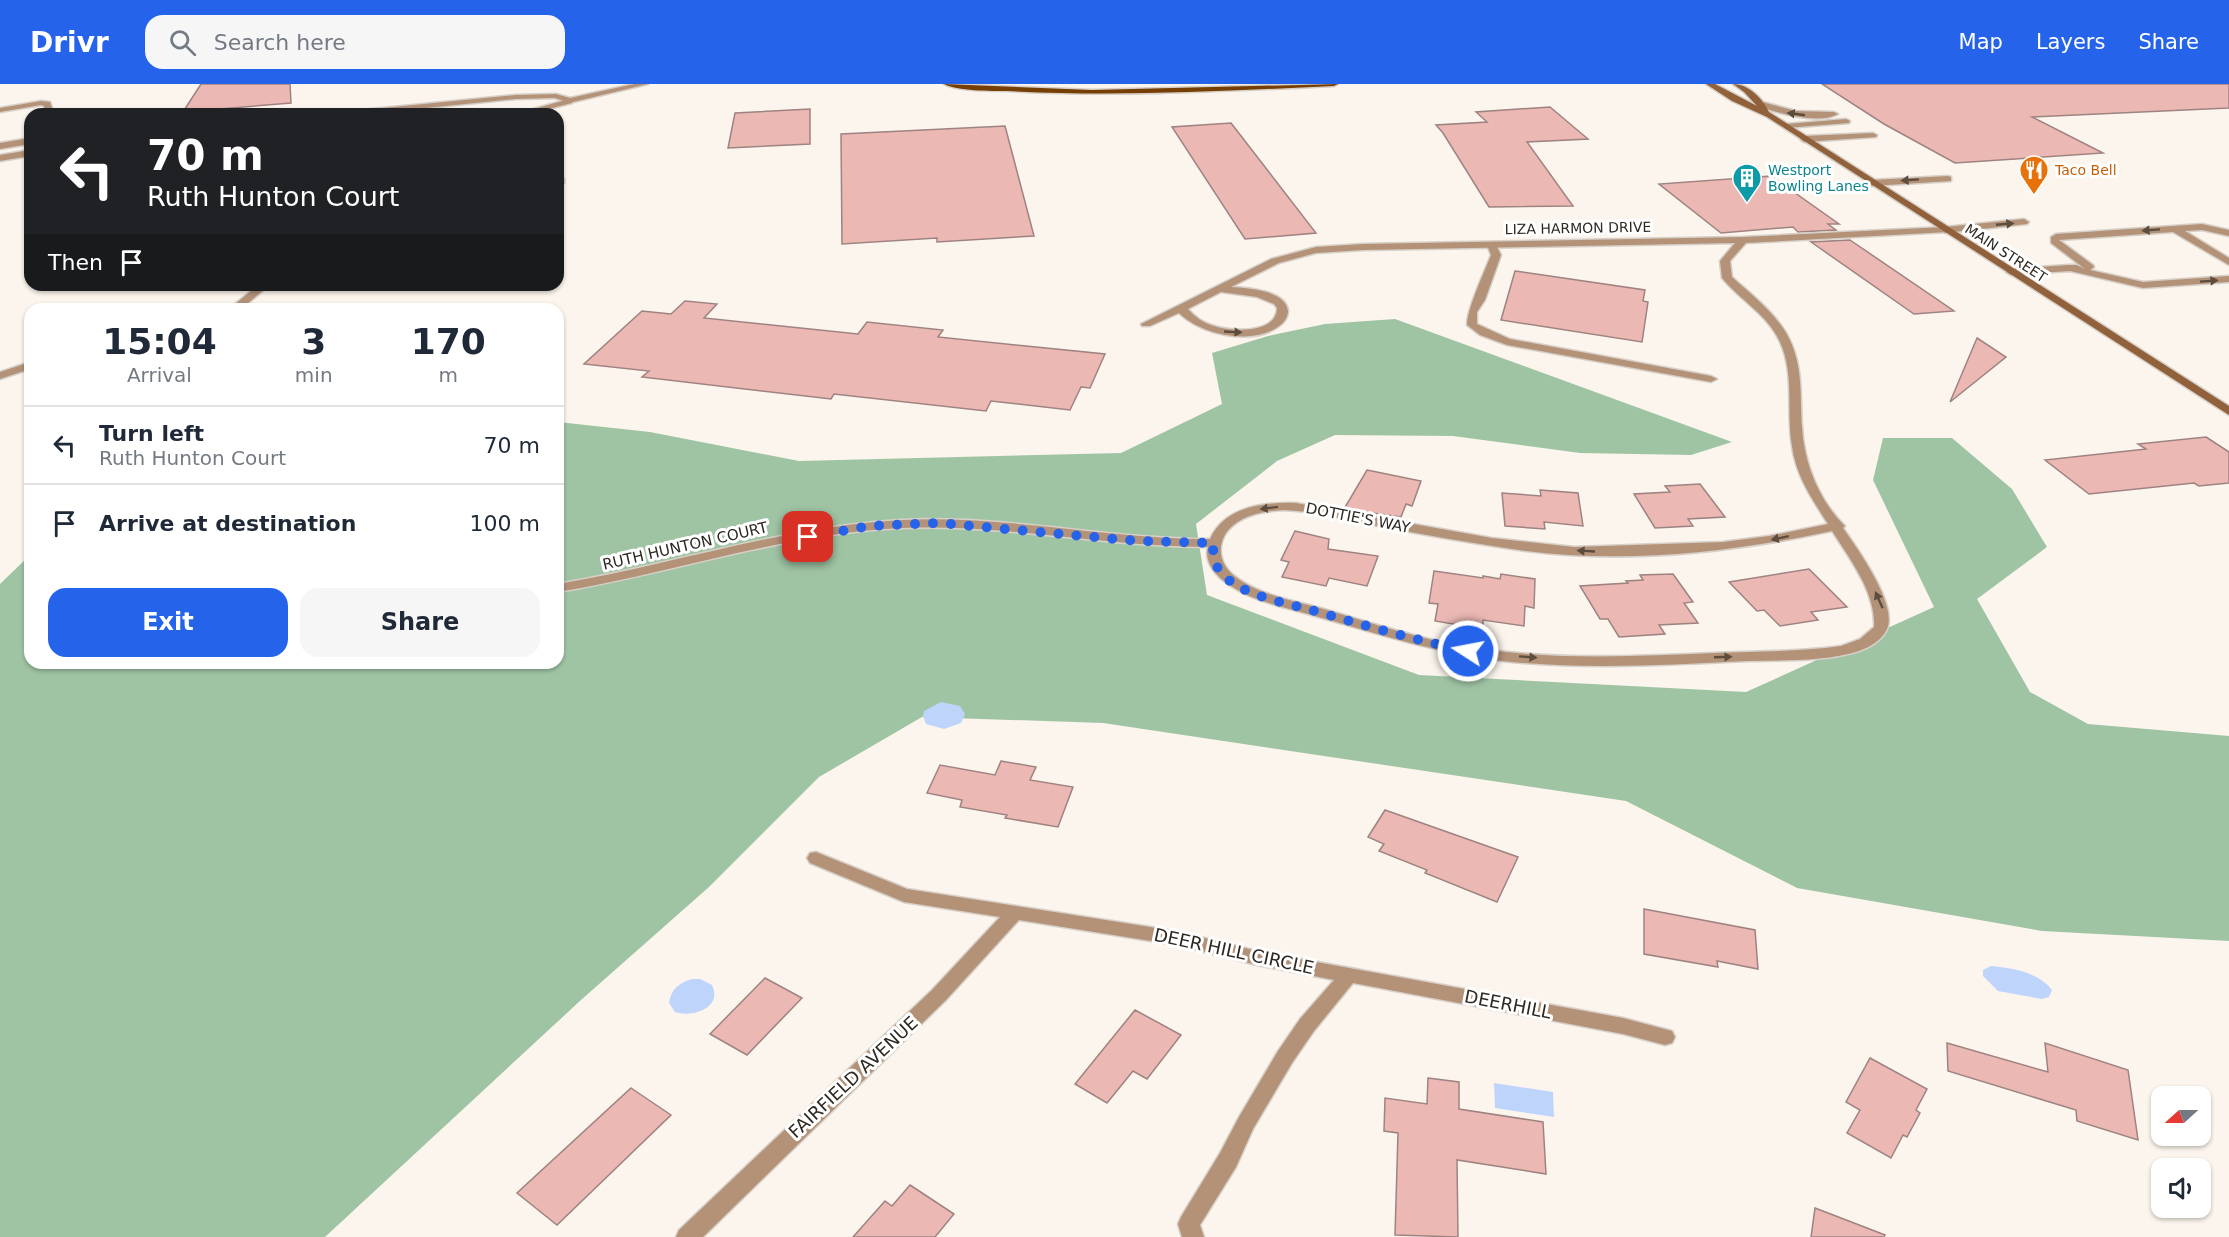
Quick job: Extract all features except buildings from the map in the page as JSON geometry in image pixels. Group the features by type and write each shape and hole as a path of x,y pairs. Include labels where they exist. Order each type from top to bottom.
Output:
{"main road":[{"path":"948,84 1026,89 1334,84"},
{"name":"MAIN STREET","path":"1710,84 1735,99 1770,115 1872,183 2229,411"},
{"name":"MAIN STREET","path":"1737,84 1747,90 1770,115"}],"street":[{"path":"543,108 644,84"},
{"path":"403,108 516,97 556,96 569,101"},
{"path":"559,108 569,101"},
{"path":"0,110 41,103 47,104 48,108"},
{"path":"1759,103 1804,115 1834,114"},
{"path":"1786,126 1846,121"},
{"path":"0,134 4,157 24,154"},
{"path":"1804,139 1874,135"},
{"path":"2,146 24,142"},
{"path":"1857,173 1880,172"},
{"path":"1872,183 1948,178"},
{"name":"LIZA HARMON DRIVE","path":"1146,324 1275,261 1316,250 1743,240 1945,230 2024,222"},
{"path":"2011,272 2089,267 2055,241 2056,237 2208,227 2229,233"},
{"path":"2173,228 2229,262"},
{"path":"1213,543 1213,558 1221,573 1238,586 1261,595 1436,645 1503,656 1576,660 1650,660 1796,654 1862,645 1880,631 1884,615 1879,598 1848,550 1838,526 1806,478 1797,451 1792,359 1785,340 1772,321 1726,278 1723,269 1724,260 1743,240"},
{"path":"1492,245 1496,255 1480,300 1472,312 1472,325 1484,333 1507,342 1712,380"},
{"path":"2068,268 2143,285 2229,279"},
{"path":"1182,308 1196,323 1208,328 1231,332 1268,328 1283,316 1278,302 1268,296 1255,292 1220,289"},
{"path":"242,303 257,291"},
{"path":"0,376 24,367"},
{"name":"DOTTIE'S WAY","path":"1213,543 1222,529 1239,515 1268,507 1299,507 1328,511 1412,529 1535,549 1602,552 1765,541 1838,526"},
{"name":"RUTH HUNTON COURT","path":"564,587 605,581 787,540 870,526 939,523 1138,541 1213,543"},
{"name":"DEER HILL CIRCLE","path":"816,858 904,895 1176,938 1257,958 1350,974"},
{"name":"FAIRFIELD AVENUE","path":"687,1237 778,1147 939,995 1015,913"},
{"path":"1192,1237 1189,1224 1228,1160 1246,1123 1269,1089 1285,1056 1307,1025 1350,974"},
{"name":"DEERHILL","path":"1350,974 1623,1026 1665,1037"}],"green space":[{"path":"1395,319 1732,442 1691,455 1580,453 1453,436 1335,435 1277,461 1196,524 1207,595 1419,675 1746,692 1934,607 1873,480 1883,438 1952,438 2012,489 2047,547 1977,599 2030,692 2088,724 2229,736 2229,941 2042,931 1797,888 1626,801 1103,723 922,717 819,777 709,887 581,1000 325,1237 0,1237 0,584 24,561 24,669 564,669 564,423 650,432 799,461 1121,453 1222,404 1212,353 1268,336 1325,324"}],"water":[{"path":"941,702 960,706 965,714 961,723 944,729 926,724 924,711"},
{"path":"1991,966 2016,970 2040,979 2052,990 2049,997 2042,999 1998,991 1983,976 1983,970"},
{"path":"700,979 712,985 713,1000 710,1005 697,1012 682,1014 675,1012 669,1003 674,990 683,982"},
{"path":"1494,1083 1553,1092 1554,1117 1495,1108"}],"place":[{"name":"Taco Bell","path":"2034,196"},
{"name":"Westport Bowling Lanes","path":"1747,204"}],"route":[{"path":"808,537 870,526 939,523 1138,541 1213,543 1213,558 1221,573 1238,586 1374,629 1468,651"}]}
